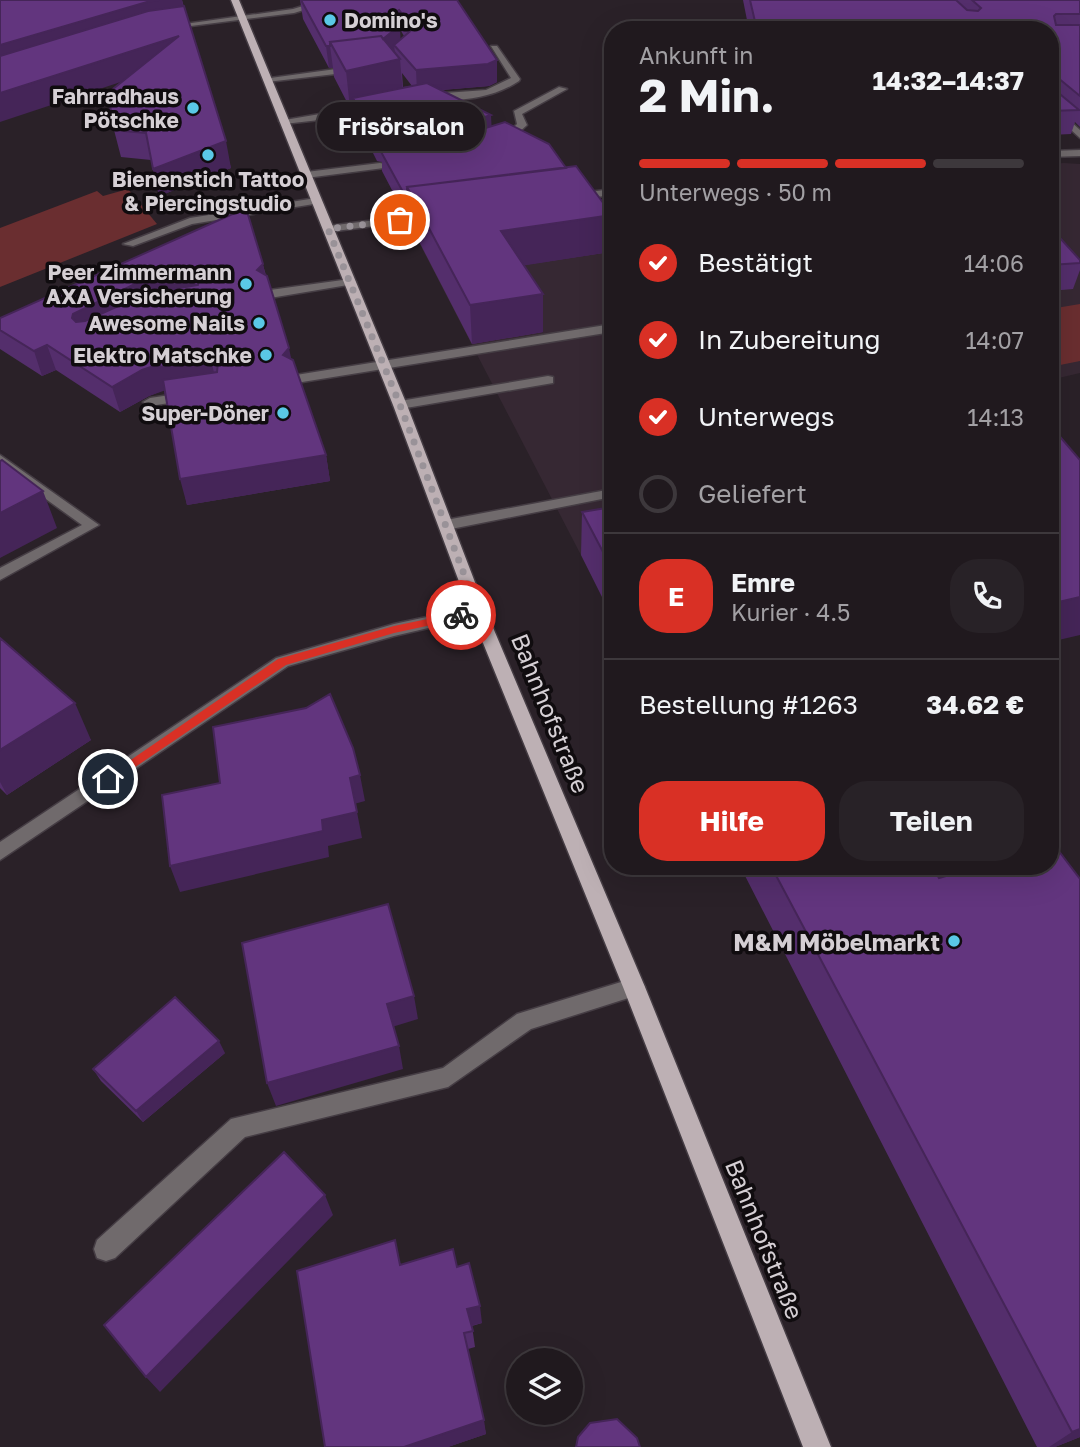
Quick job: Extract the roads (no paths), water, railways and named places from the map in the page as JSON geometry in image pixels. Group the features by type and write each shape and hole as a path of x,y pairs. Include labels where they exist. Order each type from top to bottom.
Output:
{"main road":[{"name":"Bahnhofstraße","path":"235,0 400,405 478,611 634,987 817,1447"}],"street":[{"path":"161,29 294,11 332,0"},
{"path":"426,98 476,95 506,87 516,79 494,48"},
{"path":"268,79 364,69"},
{"path":"487,142 512,134 522,125 517,113 562,89"},
{"path":"284,121 355,113 390,104"},
{"path":"1059,115 1080,135"},
{"path":"1059,154 1080,153"},
{"path":"306,176 380,166"},
{"path":"559,199 604,193"},
{"path":"129,244 190,221 316,201"},
{"path":"328,229 440,215"},
{"path":"270,294 350,282"},
{"path":"296,379 604,329"},
{"path":"400,405 548,380"},
{"path":"150,402 204,394"},
{"path":"0,459 92,525 0,575"},
{"path":"446,525 604,495"},
{"path":"0,852 282,662 394,629 478,611"},
{"path":"106,1250 239,1127 448,1077 525,1021 634,987"}],"place":[{"name":"Domino's","path":"330,20"},
{"name":"Fahrradhaus Pötschke","path":"193,108"},
{"name":"Bienenstich Tattoo & Piercingstudio","path":"208,155"},
{"name":"Frisörsalon","path":"400,220"},
{"name":"Peer Zimmermann AXA Versicherung","path":"246,284"},
{"name":"Awesome Nails","path":"259,323"},
{"name":"Elektro Matschke","path":"266,355"},
{"name":"Super-Döner","path":"283,413"},
{"name":"M&M Möbelmarkt","path":"954,941"}]}
